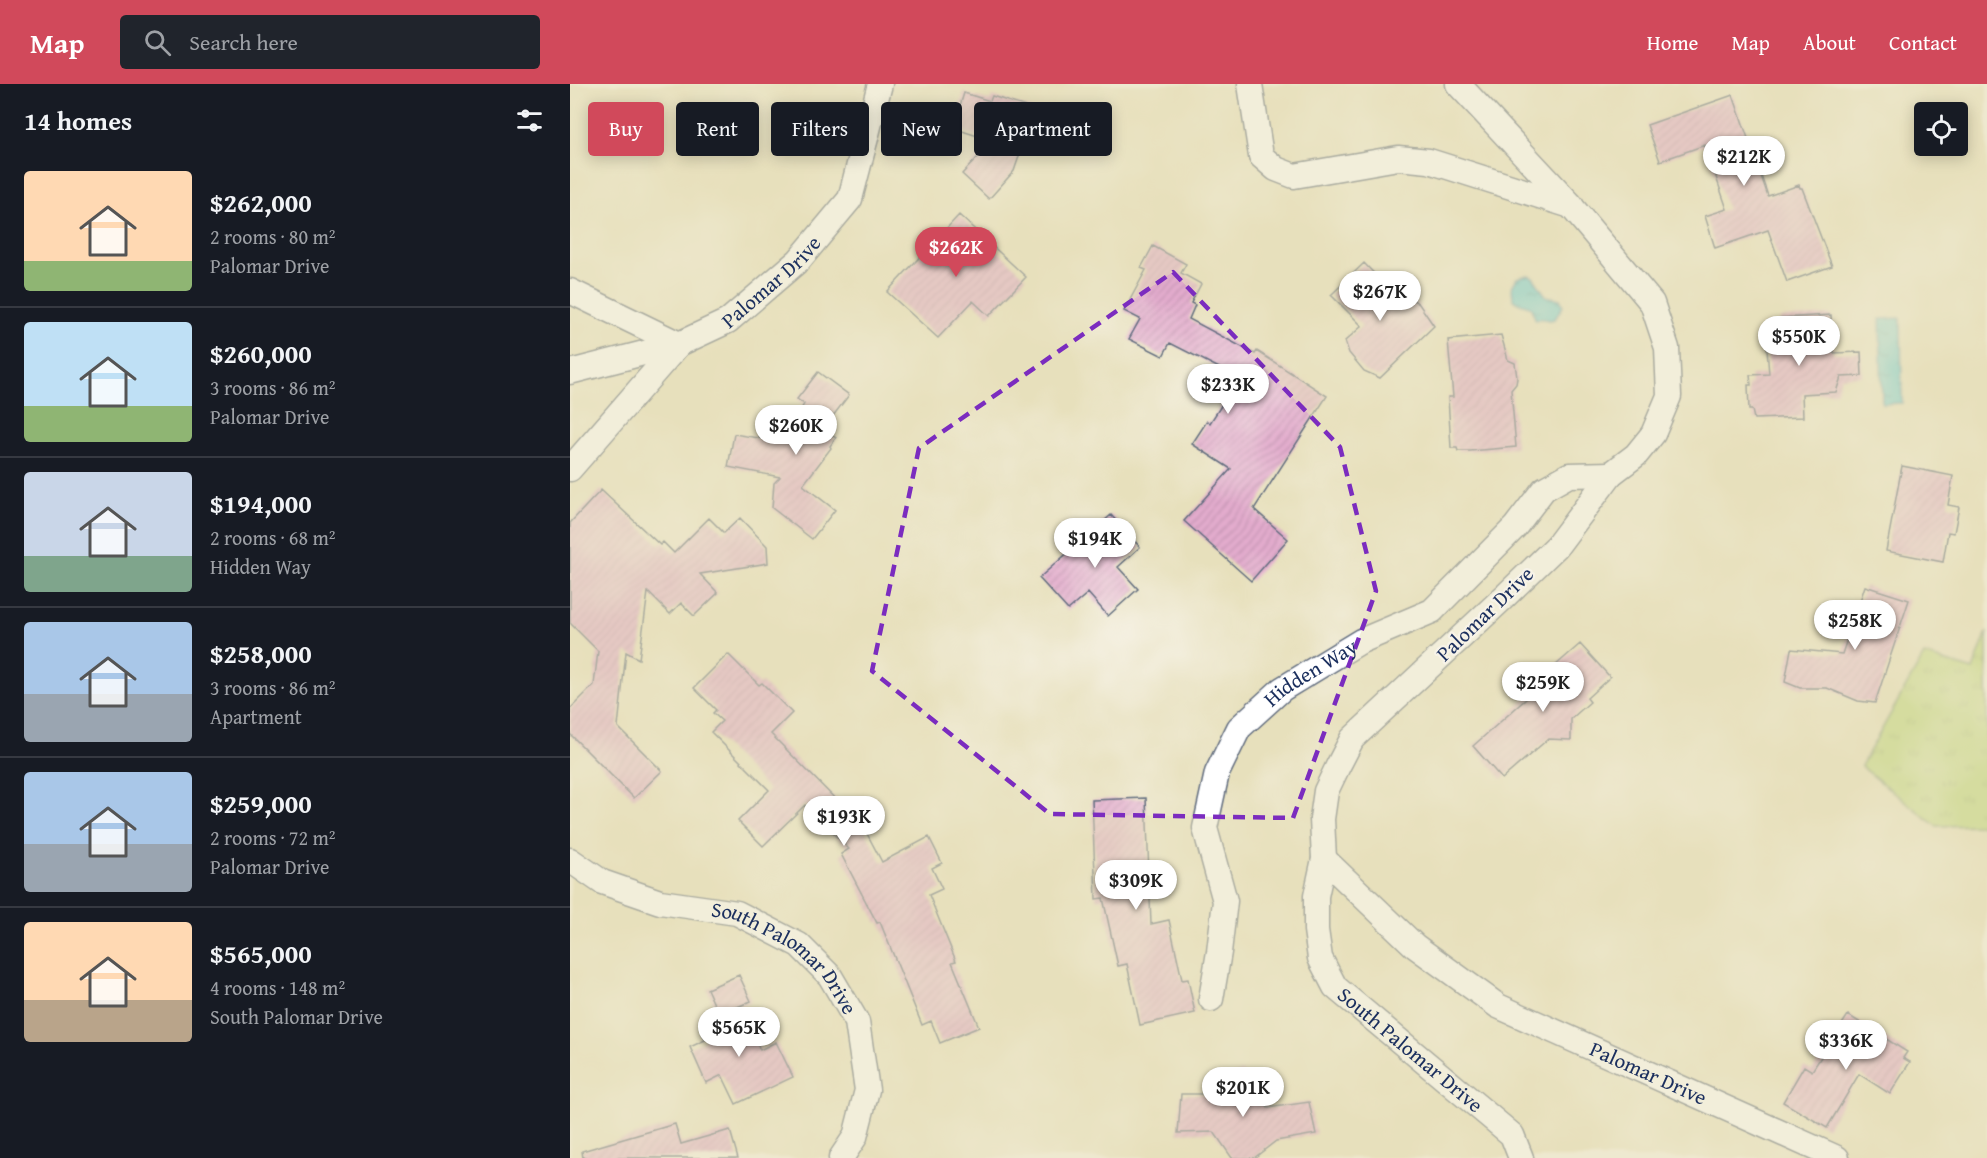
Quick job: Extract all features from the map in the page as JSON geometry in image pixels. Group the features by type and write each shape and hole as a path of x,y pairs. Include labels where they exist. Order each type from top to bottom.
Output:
{"street":[{"name":"Palomar Drive","path":"679,344 728,321 799,260 850,199 880,84"},
{"path":"1250,84 1261,156 1276,169 1294,176 1398,159 1429,161 1571,206"},
{"name":"Palomar Drive","path":"1458,84 1571,206 1652,303 1667,348 1669,396 1653,434 1636,455 1611,474 1557,546 1352,739 1326,791 1322,819 1324,859 1415,946 1498,1006 1837,1158"},
{"path":"570,291 679,344"},
{"path":"570,372 679,344"},
{"path":"570,469 679,344"},
{"name":"Hidden Way","path":"1211,999 1225,902 1205,828 1216,773 1239,728 1282,689 1361,641 1432,611 1515,527 1544,489 1569,474 1611,474"},
{"name":"South Palomar Drive","path":"1324,859 1316,896 1316,930 1320,958 1335,987 1512,1135 1521,1158"},
{"name":"South Palomar Drive","path":"570,860 602,882 660,902 737,913 799,945 830,976 857,1022 867,1090 855,1137 841,1158"}],"highlighted area":[{"path":"1173,272 1340,447 1376,591 1293,818 1050,814 872,671 919,448"}],"green space":[{"path":"1987,632 1987,825 1936,826 1861,766 1924,655 1973,670"}],"water":[{"path":"1528,275 1533,277 1546,296 1560,299 1563,306 1555,319 1536,320 1530,306 1513,299 1512,287 1517,278"},
{"path":"1901,318 1902,403 1882,404 1880,319"}],"building":[{"path":"964,93 990,101 992,96 1010,102 974,102 974,135 962,131 961,102"},
{"path":"1733,95 1768,196 1799,185 1802,188 1832,266 1787,282 1768,230 1715,248 1705,216 1727,209 1705,145 1660,161 1647,125"},
{"path":"979,156 1019,156 1014,171 989,199 962,174"},
{"path":"959,215 1026,277 989,316 973,301 938,338 887,292"},
{"path":"1153,246 1186,264 1181,273 1201,284 1191,303 1195,305 1189,319 1255,354 1257,351 1327,396 1254,509 1288,539 1251,581 1184,521 1231,469 1192,444 1207,421 1210,423 1239,378 1170,343 1163,356 1129,339 1140,319 1124,311 1146,270 1141,268"},
{"path":"1364,263 1394,294 1399,290 1419,304 1434,326 1380,378 1364,371 1349,353 1345,341 1362,326 1331,295"},
{"path":"1831,315 1833,353 1861,352 1862,376 1841,377 1836,392 1802,394 1803,417 1754,419 1752,410 1749,410 1748,385 1751,385 1750,375 1769,374 1765,324 1780,323 1780,318"},
{"path":"1501,335 1508,360 1515,363 1517,378 1511,390 1516,447 1458,451 1457,448 1451,448 1448,397 1453,397 1448,340"},
{"path":"818,372 849,395 823,429 836,438 831,448 803,485 835,510 812,539 772,508 774,483 780,477 728,467 734,434 783,442 804,404 797,399"},
{"path":"1902,466 1953,476 1948,505 1959,507 1954,533 1948,532 1943,562 1886,551"},
{"path":"601,490 660,545 663,542 674,553 709,518 724,533 740,518 767,546 768,563 700,574 718,593 694,616 681,603 670,614 648,592 639,659 626,652 618,727 662,771 634,798 570,734 570,709 594,685 598,651 570,623 570,523"},
{"path":"1111,515 1140,547 1118,567 1138,589 1108,616 1088,593 1068,610 1039,578"},
{"path":"1865,586 1909,600 1875,703 1858,701 1827,688 1800,688 1785,682 1791,649 1842,654"},
{"path":"1580,644 1610,677 1587,698 1590,702 1571,719 1571,740 1548,739 1502,779 1473,746 1543,684 1539,680"},
{"path":"728,654 792,713 771,734 864,828 882,862 929,837 942,863 932,868 942,889 929,895 956,961 952,962 979,1027 940,1043 931,1021 922,1025 880,922 877,923 841,854 849,849 805,805 763,846 738,821 769,790 711,732 722,721 713,713 716,710 694,688"},
{"path":"1146,798 1151,924 1169,920 1182,980 1188,979 1195,1013 1140,1025 1127,964 1118,966 1103,898 1096,899 1092,800"},
{"path":"739,975 751,1001 719,1015 707,989"},
{"path":"741,1010 760,1050 776,1042 793,1077 736,1104 722,1075 706,1083 690,1047 705,1040 700,1028"},
{"path":"1848,1015 1907,1052 1903,1058 1910,1062 1890,1094 1859,1074 1827,1128 1783,1102 1804,1066 1812,1071"},
{"path":"1241,1071 1268,1108 1309,1102 1316,1134 1276,1141 1254,1158 1232,1158 1214,1132 1178,1133 1181,1094 1210,1094"},
{"path":"675,1124 681,1144 730,1130 738,1158 583,1158 582,1151"}]}
